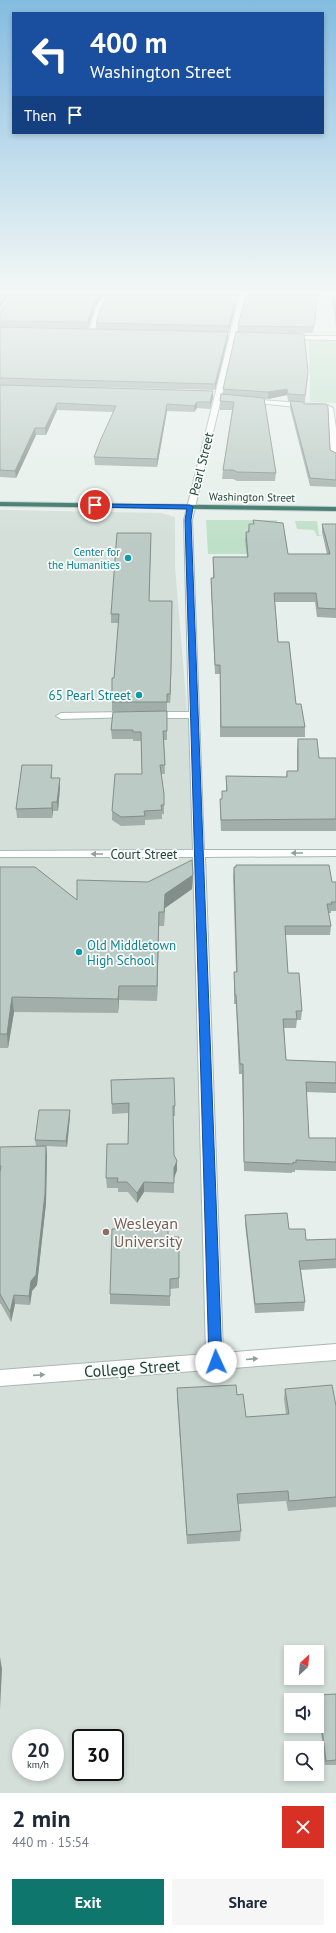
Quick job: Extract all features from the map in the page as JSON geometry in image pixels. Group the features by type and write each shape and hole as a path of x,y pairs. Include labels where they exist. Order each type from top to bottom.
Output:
{"highway":[{"name":"Washington Street","path":"0,504 336,509"}],"street":[{"name":"Pearl Street","path":"216,1362 188,520 223,374"},
{"path":"240,400 327,407 331,409 335,457"},
{"path":"61,716 194,715"},
{"name":"Court Street","path":"0,854 336,853"},
{"name":"College Street","path":"0,1378 336,1352"}],"shaded area":[{"name":"Wesleyan University","path":"0,510 161,513 175,517 175,567 199,854 215,1361 336,1352 336,1793 0,1793"}],"green space":[{"path":"310,374 336,374 336,403 310,402"},
{"path":"206,520 277,520 279,531 246,540 246,546 250,554 208,554"},
{"path":"295,521 317,521 319,535 323,536 317,536 314,530 297,529"}],"building":[{"path":"0,374 218,374 215,384 0,378"},
{"path":"226,374 308,374 305,395 288,394 287,389 268,392 223,389"},
{"path":"0,385 213,391 210,402 197,402 194,406 167,404 157,459 94,457 116,406 57,403 45,428 35,428 15,471 0,470"},
{"path":"221,394 264,398 276,473 237,472 233,470 223,470 234,402 220,401"},
{"path":"290,401 304,402 304,404 326,404 328,407 330,450 336,453 336,480 310,478"},
{"path":"253,520 283,523 288,554 330,554 322,524 336,524 336,609 318,608 316,593 274,593 278,642 289,642 296,704 301,704 305,727 221,727 220,665 215,665 211,578 214,578 213,557 248,557 246,532 249,532 249,524 254,524"},
{"path":"117,533 151,533 149,601 172,601 170,694 167,694 167,702 112,702 112,678 114,678 119,614 111,614"},
{"path":"167,711 167,731 163,731 165,765 160,765 164,794 164,805 161,805 162,810 144,811 145,816 121,817 112,811 115,774 142,774 141,732 133,732 133,730 111,730 113,712"},
{"path":"298,739 317,739 319,758 336,758 336,819 221,820 220,799 222,799 222,791 227,791 226,776 287,777 287,771 298,771"},
{"path":"22,765 52,765 51,778 60,778 57,802 52,802 52,808 16,809"},
{"name":"Old Middletown High School","path":"192,860 193,875 165,894 164,912 159,912 157,986 119,986 118,999 12,997 7,1034 0,1034 0,867 35,867 77,900 77,880 148,882"},
{"path":"236,865 329,865 332,882 336,882 336,902 327,904 331,926 285,926 288,973 299,973 302,1011 296,1011 297,1019 283,1019 286,1060 336,1062 336,1083 306,1082 309,1138 336,1138 336,1162 296,1160 296,1163 293,1162 293,1164 244,1162 243,1064 240,1064 234,972 237,972 234,867 236,867"},
{"path":"174,1078 174,1155 177,1161 174,1168 174,1183 144,1182 137,1193 127,1182 117,1182 118,1178 106,1178 107,1144 128,1144 129,1103 112,1104 111,1080"},
{"path":"39,1110 70,1110 66,1141 35,1140"},
{"path":"46,1146 45,1194 36,1275 31,1281 29,1296 14,1295 10,1312 0,1294 0,1147"},
{"path":"287,1213 289,1229 305,1229 306,1240 336,1239 336,1259 299,1261 305,1302 255,1304 245,1215"},
{"path":"120,1222 157,1222 156,1228 168,1228 168,1237 179,1237 179,1278 170,1279 170,1296 110,1294 112,1229 120,1229"},
{"path":"236,1385 237,1395 243,1394 246,1417 289,1414 285,1389 332,1385 336,1406 336,1497 289,1501 288,1491 237,1494 241,1531 187,1535 177,1388"},
{"path":"336,1694 336,1760 326,1761 323,1733 324,1733 324,1695"}],"place":[{"name":"Center for the Humanities","path":"128,558"},
{"name":"65 Pearl Street","path":"139,695"},
{"name":"Old Middletown High School","path":"79,952"},
{"name":"Wesleyan University","path":"106,1232"}],"route":[{"path":"95,505 190,507 188,520 216,1362"}]}
